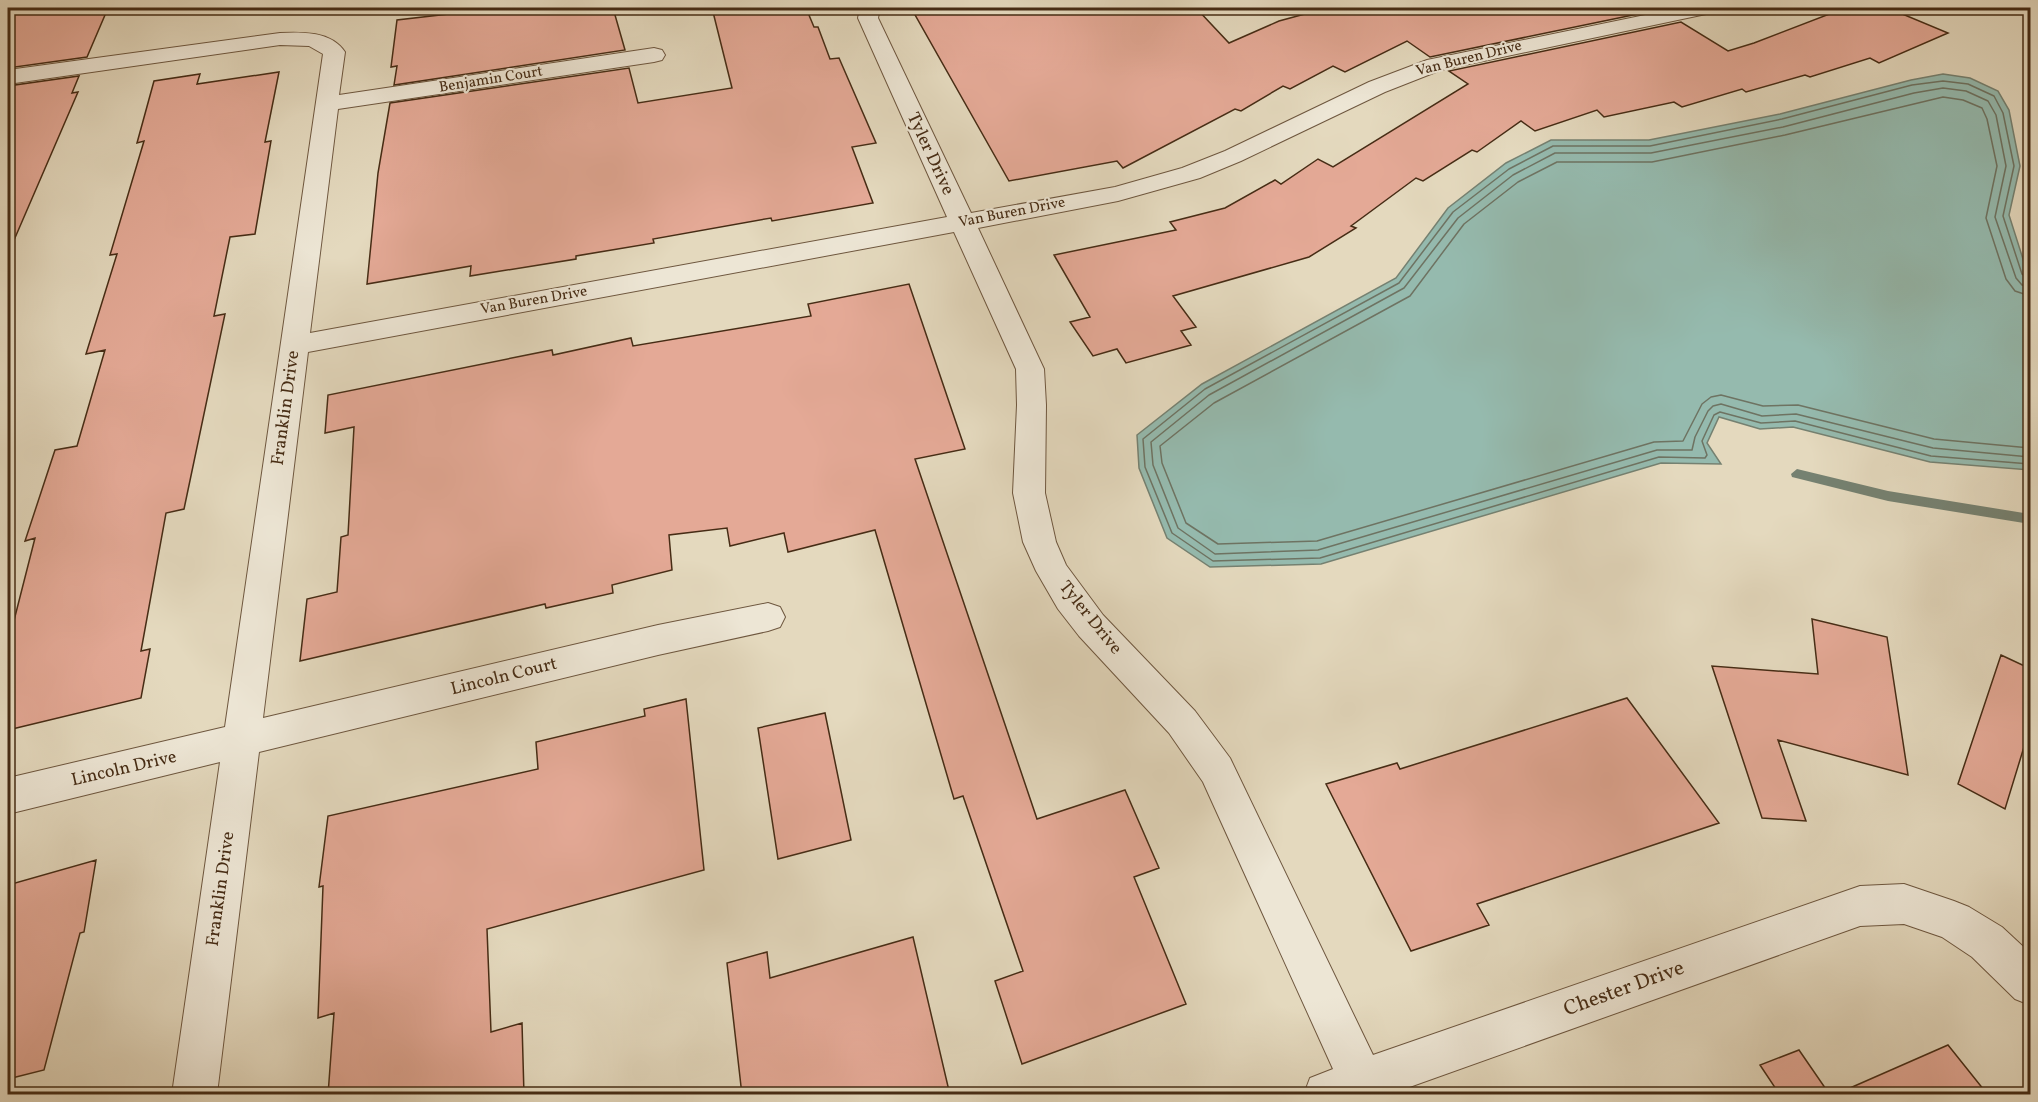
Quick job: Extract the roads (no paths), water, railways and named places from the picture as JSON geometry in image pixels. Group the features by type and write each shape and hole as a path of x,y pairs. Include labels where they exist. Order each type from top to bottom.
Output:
{"street":[{"name":"Tyler Drive","path":"870,8 868,18 1030,369 1034,399 1028,483 1031,512 1044,551 1059,581 1079,610 1184,724 1217,770 1352,1090"},
{"name":"Van Buren Drive","path":"295,345 1118,194 1191,174 1377,87 1435,65 1706,8"},
{"name":"Franklin Drive","path":"8,77 280,39 303,38 325,43 334,52 194,1095"},
{"name":"Benjamin Court","path":"328,104 654,55"},
{"name":"Lincoln Court","path":"241,741 658,640 768,618"},
{"name":"Lincoln Drive","path":"8,796 241,741"},
{"name":"Chester Drive","path":"1352,1090 1860,906 1904,904 1954,921 1987,942 2031,984"}],"water":[{"path":"1943,74 1970,78 1998,91 2009,110 2020,166 2009,215 2030,281 2030,470 1930,462 1793,427 1760,429 1719,417 1707,443 1721,464 1661,463 1321,564 1210,567 1167,538 1139,468 1137,435 1202,384 1396,278 1448,208 1506,163 1551,140 1649,140 1780,114"}],"waterway":[{"path":"1797,474 1888,496 2030,519"}]}
